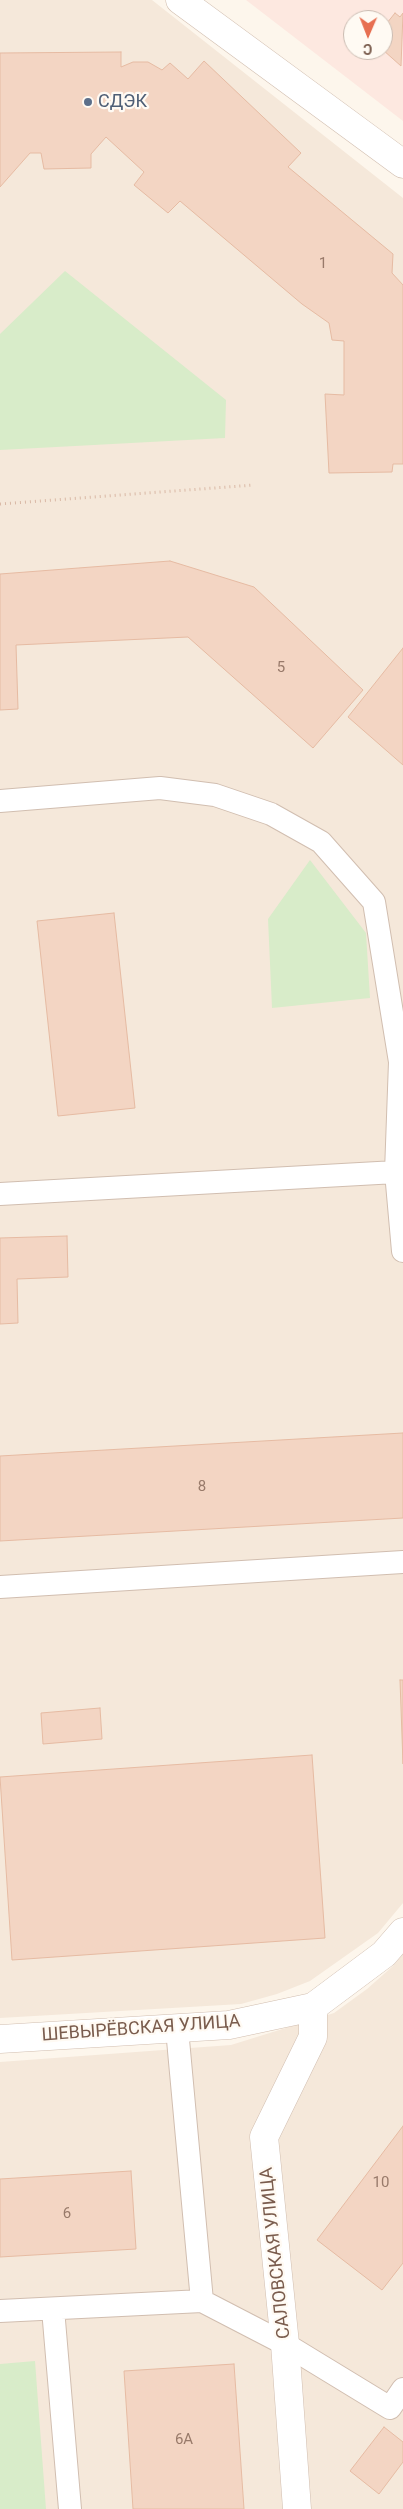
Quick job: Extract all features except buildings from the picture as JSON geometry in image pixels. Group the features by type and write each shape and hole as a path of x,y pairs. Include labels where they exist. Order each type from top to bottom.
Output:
{"street":[{"path":"180,0 403,164"},
{"name":"ШЕВЫРЁВСКАЯ УЛИЦА","path":"0,2039 229,2025 312,2008 384,1954 403,1932"},
{"name":"САЛОВСКАЯ УЛИЦА","path":"298,2509 285,2344 264,2137 313,2037 312,2008"}],"lane":[{"path":"0,800 160,788 206,794 271,814 321,842 374,902 400,1062 399,1163 403,1251"},
{"path":"0,1194 399,1163"},
{"path":"0,1587 403,1562"},
{"path":"177,2029 202,2301"},
{"path":"0,2311 202,2301 285,2344 390,2408 403,2389"},
{"path":"53,2309 70,2509"}],"path":[{"path":"0,504 254,485"}],"shaded area":[{"path":"0,0 152,0 403,198 403,1903 378,1933 310,1981 277,1994 241,2004 0,2018"},
{"path":"246,0 403,0 403,121"},
{"path":"403,1954 403,2509 0,2509 0,2062 231,2045 334,2013 367,1989 393,1966"}],"green space":[{"path":"65,271 226,400 225,438 0,450 0,334"},
{"path":"310,860 366,933 370,998 272,1008 268,919"},
{"path":"35,2361 46,2509 0,2509 0,2364"}],"place":[{"name":"СДЭК","path":"88,102"}]}
